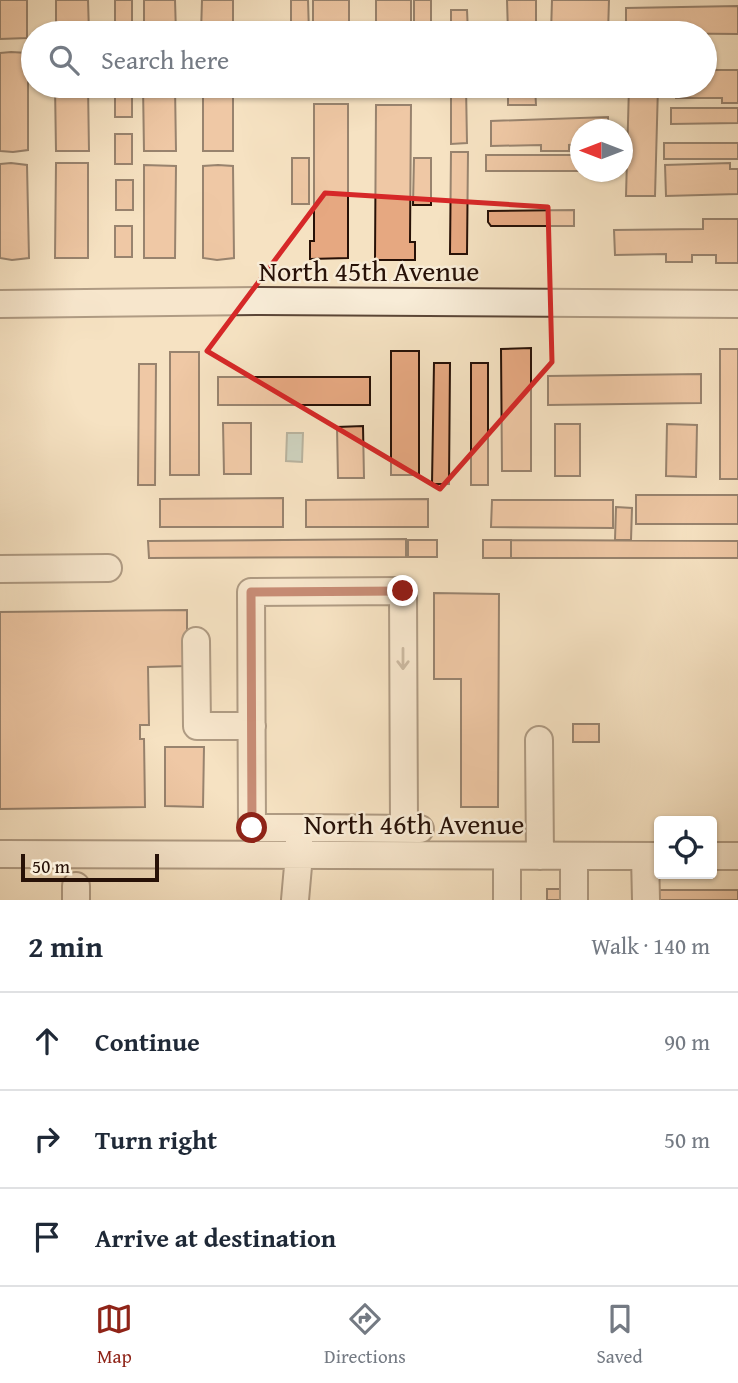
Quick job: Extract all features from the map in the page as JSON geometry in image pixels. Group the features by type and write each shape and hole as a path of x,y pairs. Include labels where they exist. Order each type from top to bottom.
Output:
{"street":[{"name":"North 45th Avenue","path":"0,303 738,304"},
{"path":"0,569 108,568"},
{"path":"404,829 403,591 251,592 252,828 299,828 404,829 420,829 420,856"},
{"path":"197,641 197,726 252,726"},
{"path":"539,740 540,856"},
{"path":"295,900 299,828"},
{"name":"North 46th Avenue","path":"0,855 652,856"},
{"path":"507,856 507,900"},
{"path":"574,856 574,900"},
{"path":"646,900 652,856"},
{"path":"717,856 738,856"}],"highlighted area":[{"path":"325,193 548,207 552,362 440,489 207,351"}],"water":[{"path":"287,433 303,433 302,462 286,461"}],"building":[{"path":"0,0 27,0 27,21 21,21 21,38 0,39"},
{"path":"56,0 88,0 89,21 56,21"},
{"path":"115,0 132,0 132,21 115,21"},
{"path":"144,0 175,0 176,21 144,21"},
{"path":"202,0 233,0 233,21 201,21"},
{"path":"291,0 308,0 309,21 291,21"},
{"path":"313,0 349,0 349,21 313,21"},
{"path":"376,0 411,0 411,21 376,21"},
{"path":"414,0 431,0 431,21 414,21"},
{"path":"507,0 536,0 536,21 508,21"},
{"path":"552,0 609,0 608,21 551,21"},
{"path":"738,6 738,34 717,34 717,21 626,21 626,8"},
{"path":"451,10 467,10 467,21 451,21"},
{"path":"0,53 21,53 21,98 28,98 28,150 0,151"},
{"path":"717,70 738,70 738,103 722,103 722,98 717,98"},
{"path":"55,98 88,98 89,151 56,151"},
{"path":"115,98 132,98 132,117 115,117"},
{"path":"143,98 175,98 176,151 144,151"},
{"path":"203,98 233,98 233,151 203,151"},
{"path":"451,98 466,98 467,143 451,144"},
{"path":"508,98 536,98 536,105 508,105"},
{"path":"629,98 658,98 655,196 626,196 626,182 633,182 633,119 628,119"},
{"path":"314,104 348,104 348,258 310,259 310,241 314,241"},
{"path":"376,105 411,105 410,242 415,242 415,260 375,260"},
{"path":"671,108 738,108 738,123 671,124"},
{"path":"608,117 570,119 569,151 541,151 541,145 491,146 491,121"},
{"path":"115,134 132,134 132,164 115,164"},
{"path":"664,143 738,143 738,159 664,159"},
{"path":"451,152 468,152 467,254 450,254"},
{"path":"486,155 570,155 570,171 486,171"},
{"path":"292,158 309,158 309,204 292,204"},
{"path":"414,158 431,158 431,205 413,205"},
{"path":"56,163 88,163 88,258 55,258"},
{"path":"730,163 730,169 738,169 738,194 666,196 665,165"},
{"path":"0,164 27,165 29,258 12,260 0,258"},
{"path":"144,165 176,166 175,258 144,258"},
{"path":"203,166 233,166 234,258 217,260 203,258"},
{"path":"116,180 133,180 133,210 116,210"},
{"path":"574,210 574,226 491,226 488,222 488,211"},
{"path":"703,219 738,219 738,263 716,263 716,255 692,255 692,262 666,262 666,254 615,255 614,230 703,229"},
{"path":"115,226 132,226 132,257 115,257"},
{"path":"531,348 531,471 502,471 501,349"},
{"path":"720,349 738,349 738,479 720,479"},
{"path":"391,351 419,351 419,475 391,475"},
{"path":"170,352 199,352 199,475 170,475"},
{"path":"434,363 450,363 449,484 432,484"},
{"path":"471,363 488,363 488,485 471,485"},
{"path":"139,364 156,364 155,485 138,485"},
{"path":"701,374 701,403 548,405 548,376"},
{"path":"218,377 370,377 370,405 218,405"},
{"path":"223,423 251,423 251,474 224,474"},
{"path":"555,424 580,424 580,476 555,476"},
{"path":"667,424 697,425 696,477 666,476"},
{"path":"363,426 364,478 338,478 337,427"},
{"path":"636,495 738,495 738,524 636,524"},
{"path":"283,498 283,527 160,527 160,499"},
{"path":"428,499 428,527 306,527 306,500"},
{"path":"492,500 613,500 613,528 491,527"},
{"path":"616,507 632,508 631,540 615,540"},
{"path":"406,539 406,557 149,558 148,541"},
{"path":"408,540 437,540 437,557 408,557"},
{"path":"483,540 511,540 511,558 483,558"},
{"path":"511,540 738,541 738,558 511,558"},
{"path":"434,593 499,594 498,807 461,807 461,679 434,679"},
{"path":"187,610 187,666 148,667 149,725 140,725 140,739 144,739 145,807 0,809 0,612"},
{"path":"573,724 599,724 599,742 573,742"},
{"path":"165,747 204,747 203,807 165,806"},
{"path":"547,889 565,889 565,900 547,900"},
{"path":"655,890 738,890 738,900 655,900"}],"route":[{"path":"252,828 251,592 403,591"}]}
